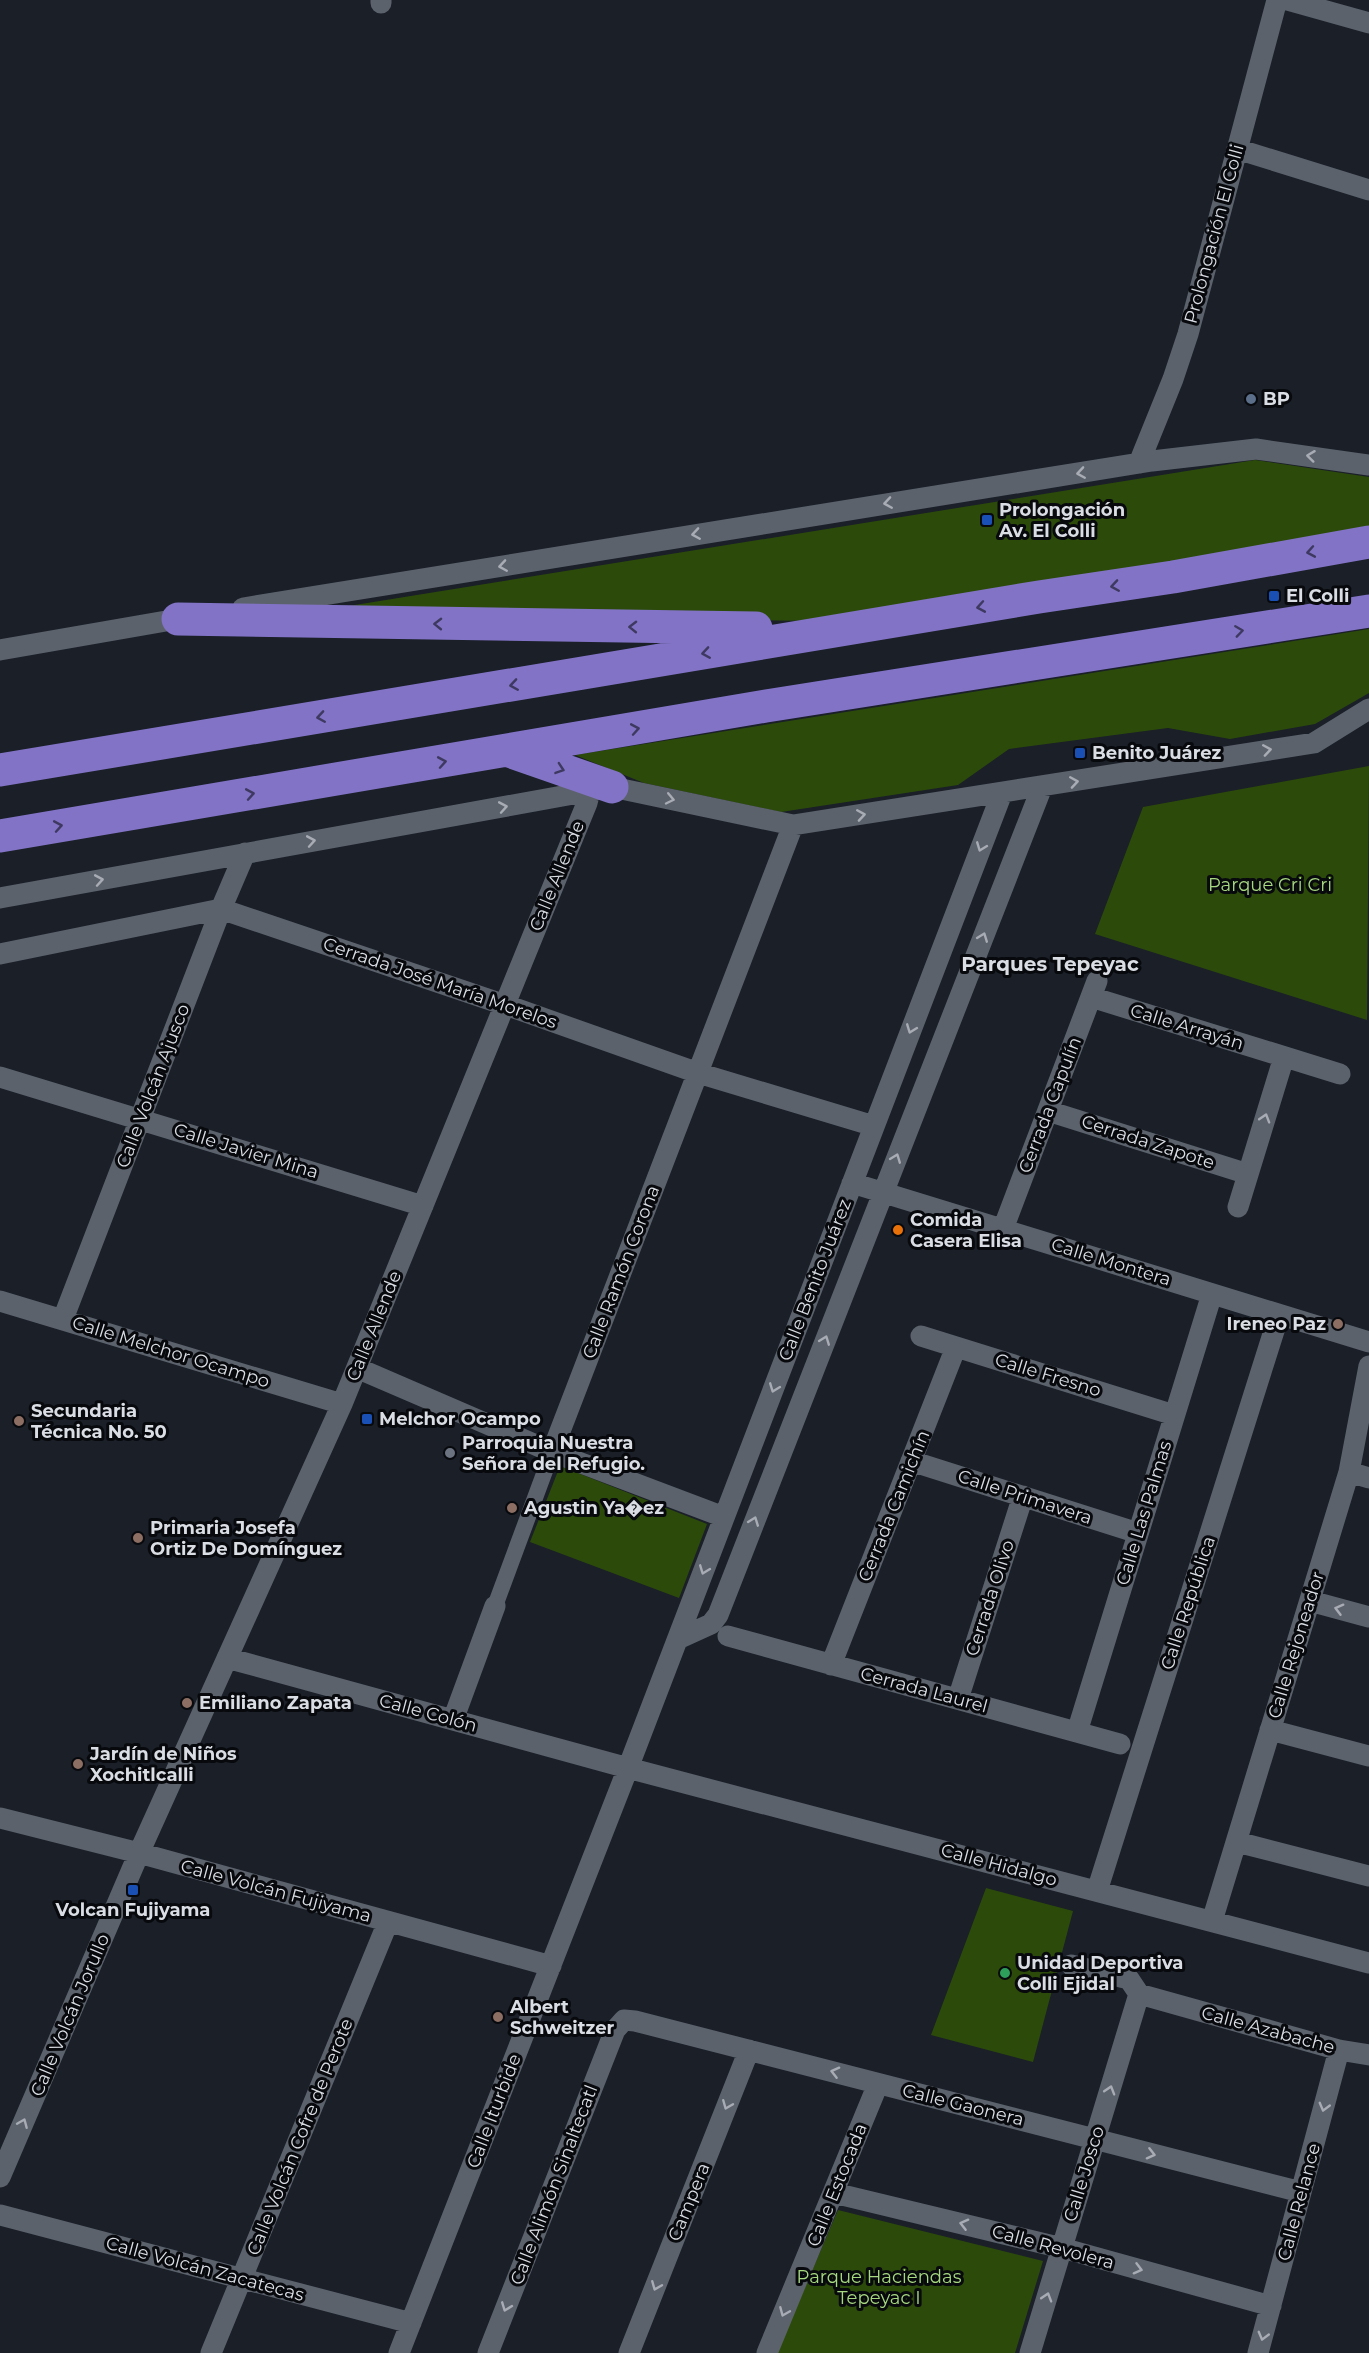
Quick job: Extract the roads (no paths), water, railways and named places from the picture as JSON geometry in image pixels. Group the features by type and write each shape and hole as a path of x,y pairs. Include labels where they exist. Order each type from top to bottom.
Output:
{"highway":[{"path":"0,770 1173,577 1369,542"},
{"path":"0,836 766,706 1369,611"},
{"path":"178,619 729,629 860,627"},
{"path":"508,751 601,789"}],"street":[{"name":"Prolongación El Colli","path":"1138,463 1173,379 1188,334 1277,0"},
{"path":"1287,0 1369,23"},
{"path":"1237,149 1369,190"},
{"path":"0,650 1138,463 1256,449 1369,465"},
{"path":"0,898 601,789 793,825 1314,742 1369,709"},
{"name":"Calle Benito Juárez","path":"678,1639 711,1624 718,1615 1042,787"},
{"name":"Calle Allende","path":"139,1853 342,1404 587,802 601,789"},
{"name":"Calle Benito Juárez","path":"628,1768 1002,792"},
{"name":"Calle Ramón Corona","path":"453,1720 552,1452 793,825"},
{"name":"Calle Volcán Ajusco","path":"63,1319 221,909 245,853"},
{"path":"0,954 221,909"},
{"name":"Cerrada José María Morelos","path":"221,909 698,1073 874,1126"},
{"name":"Calle Arrayán","path":"1094,989 1284,1057 1340,1074"},
{"name":"Cerrada Capulín","path":"1003,1229 1094,989"},
{"path":"1238,1208 1284,1057"},
{"name":"Calle Javier Mina","path":"0,1077 423,1206"},
{"name":"Cerrada Zapote","path":"1048,1111 1248,1174"},
{"name":"Calle Montera","path":"852,1182 1369,1342"},
{"name":"Calle Las Palmas","path":"1077,1732 1212,1294"},
{"name":"Calle Melchor Ocampo","path":"0,1301 342,1404"},
{"name":"Calle República","path":"1097,1891 1279,1315"},
{"name":"Calle Fresno","path":"921,1336 1174,1415"},
{"name":"Cerrada Camichín","path":"831,1665 956,1347"},
{"name":"Calle Rejoneador","path":"1212,1921 1310,1601 1359,1475 1369,1366"},
{"path":"357,1368 552,1452 724,1517"},
{"name":"Calle Primavera","path":"912,1461 1138,1533"},
{"name":"Cerrada Olivo","path":"958,1699 1023,1496"},
{"path":"1310,1601 1369,1617"},
{"name":"Cerrada Laurel","path":"728,1636 1120,1744"},
{"name":"Calle Colón","path":"227,1658 628,1768"},
{"path":"1270,1730 1369,1756"},
{"name":"Calle Hidalgo","path":"628,1768 1369,1963"},
{"name":"Calle Iturbide","path":"399,2353 628,1768"},
{"name":"Calle Volcán Fujiyama","path":"0,1818 139,1853 551,1966"},
{"path":"1237,1842 1369,1876"},
{"name":"Calle Volcán Jorullo","path":"0,2177 139,1853"},
{"name":"Calle Volcán Cofre de Perote","path":"211,2353 388,1922"},
{"name":"Calle Azabache","path":"1071,1965 1130,1979 1139,1994 1339,2050 1369,2055"},
{"name":"Calle Josco","path":"1030,2353 1139,1994"},
{"name":"Calle Gaonera","path":"624,2020 635,2020 1301,2192"},
{"name":"Calle Alimón Sinaltecatl","path":"488,2353 615,2030 624,2020"},
{"name":"Campera","path":"630,2353 749,2050"},
{"name":"Calle Relance","path":"1258,2353 1339,2050"},
{"name":"Calle Estocada","path":"767,2353 878,2084"},
{"name":"Calle Revolera","path":"834,2193 1062,2248 1271,2306"},
{"name":"Calle Volcán Zacatecas","path":"0,2215 411,2323"}],"place":[{"name":"BP","path":"1251,399"},
{"name":"Prolongación Av. El Colli","path":"987,520"},
{"name":"El Colli","path":"1274,596"},
{"name":"Benito Juárez","path":"1080,753"},
{"name":"Comida Casera Elisa","path":"898,1230"},
{"name":"Ireneo Paz","path":"1338,1324"},
{"name":"Melchor Ocampo","path":"367,1419"},
{"name":"Secundaria Técnica No. 50","path":"19,1421"},
{"name":"Parroquia Nuestra Señora del Refugio.","path":"450,1453"},
{"name":"Agustin Ya�ez","path":"512,1508"},
{"name":"Primaria Josefa Ortiz De Domínguez","path":"138,1538"},
{"name":"Emiliano Zapata","path":"187,1703"},
{"name":"Jardín de Niños Xochitlcalli","path":"78,1764"},
{"name":"Volcan Fujiyama","path":"133,1890"},
{"name":"Unidad Deportiva Colli Ejidal","path":"1005,1973"},
{"name":"Albert Schweitzer","path":"498,2017"}],"district":[{"name":"Parques Tepeyac","path":"1050,964"}],"park label":[{"name":"Parque Cri Cri","path":"1270,885"},
{"name":"Parque Haciendas Tepeyac I","path":"879,2287"}]}
